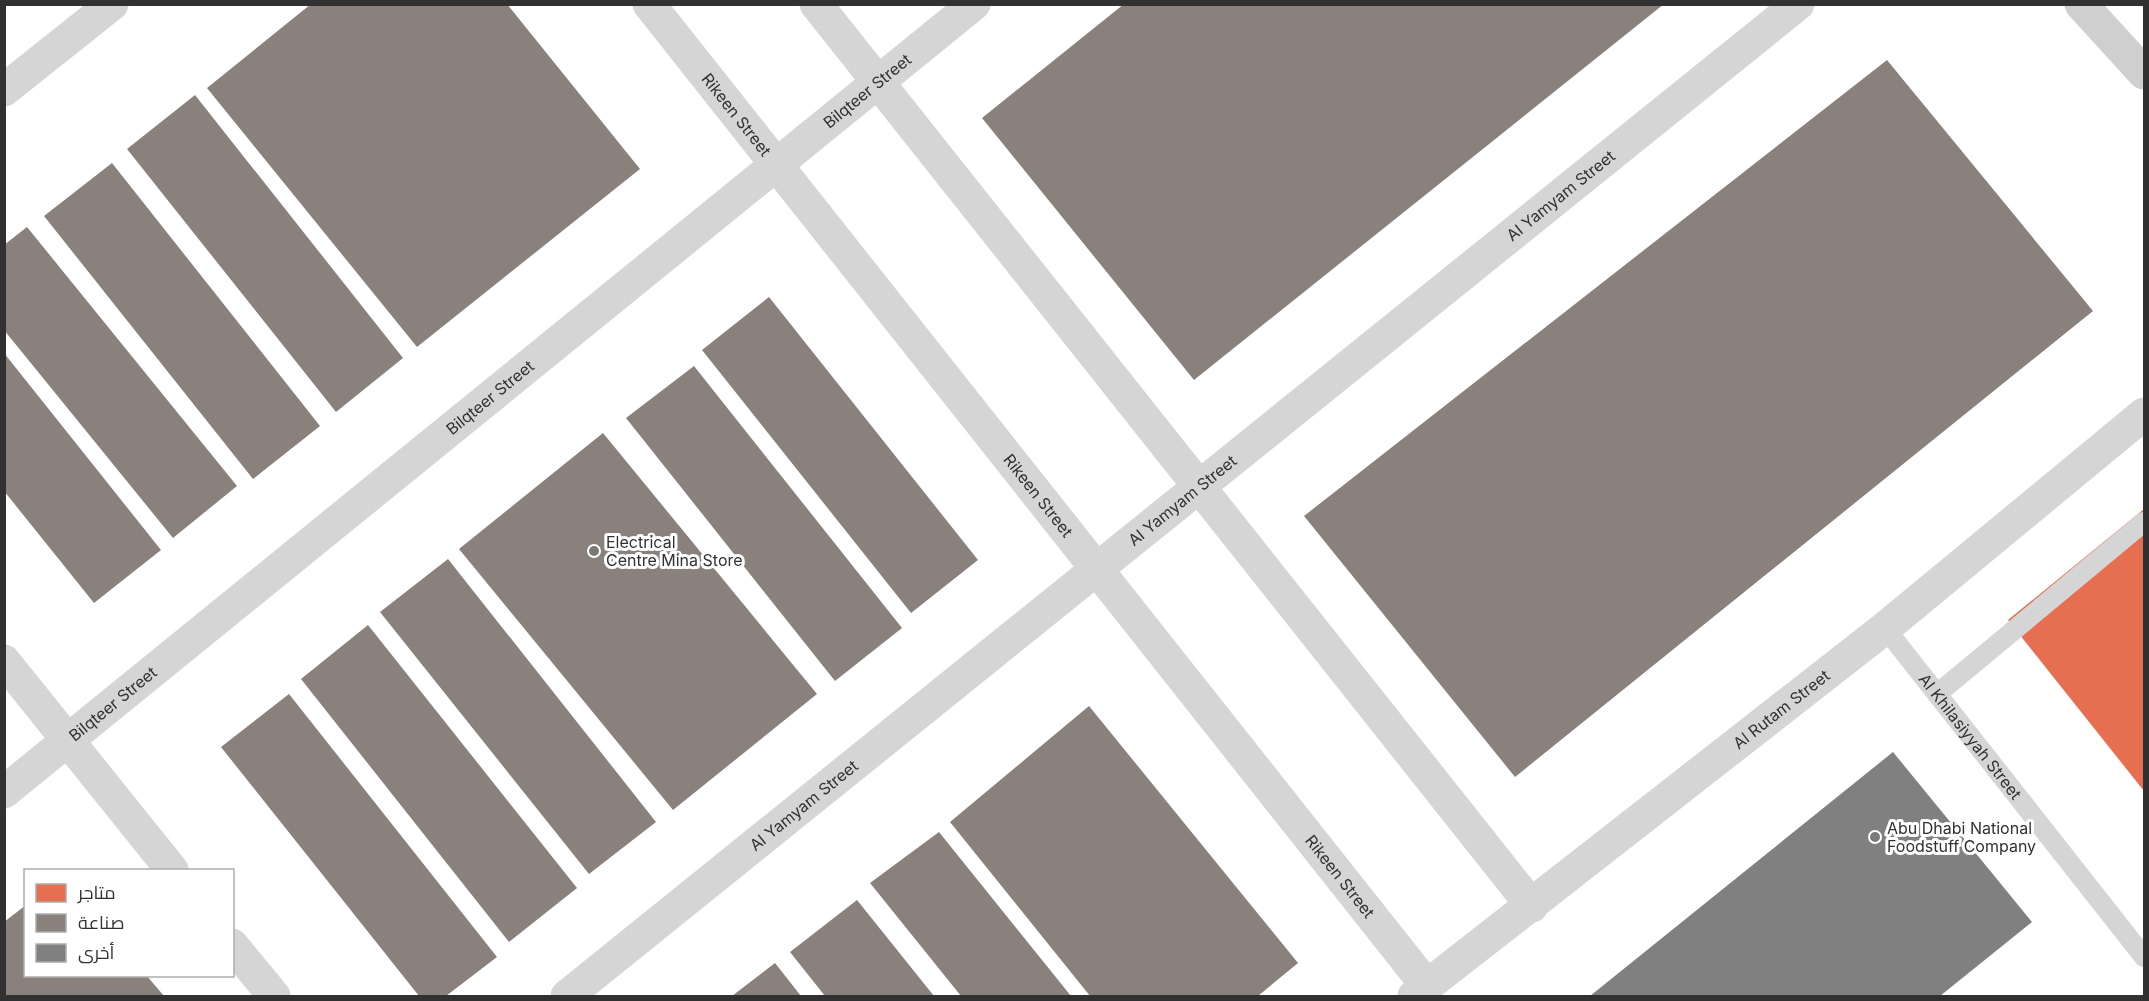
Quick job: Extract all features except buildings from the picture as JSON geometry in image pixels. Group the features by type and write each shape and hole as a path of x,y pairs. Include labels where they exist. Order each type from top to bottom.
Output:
{"street":[{"path":"4,90 112,4"},
{"name":"Rikeen Street","path":"649,4 1097,570 1421,991"},
{"path":"816,4 1532,906"},
{"name":"Bilqteer Street","path":"4,792 974,4"},
{"name":"Al Yamyam Street","path":"567,996 1798,4"},
{"path":"2081,4 2145,73"},
{"name":"Al Rutam Street","path":"1421,991 1885,628 2145,414"},
{"path":"4,661 171,869"},
{"path":"234,947 274,996"}],"lane":[{"path":"1937,694 2145,522"},
{"name":"Al Khilasiyyah Street","path":"1885,628 2145,957"}],"place":[{"name":"Electrical Centre Mina Store","path":"594,551"},
{"name":"Abu Dhabi National Foodstuff Company","path":"1875,837"}]}
